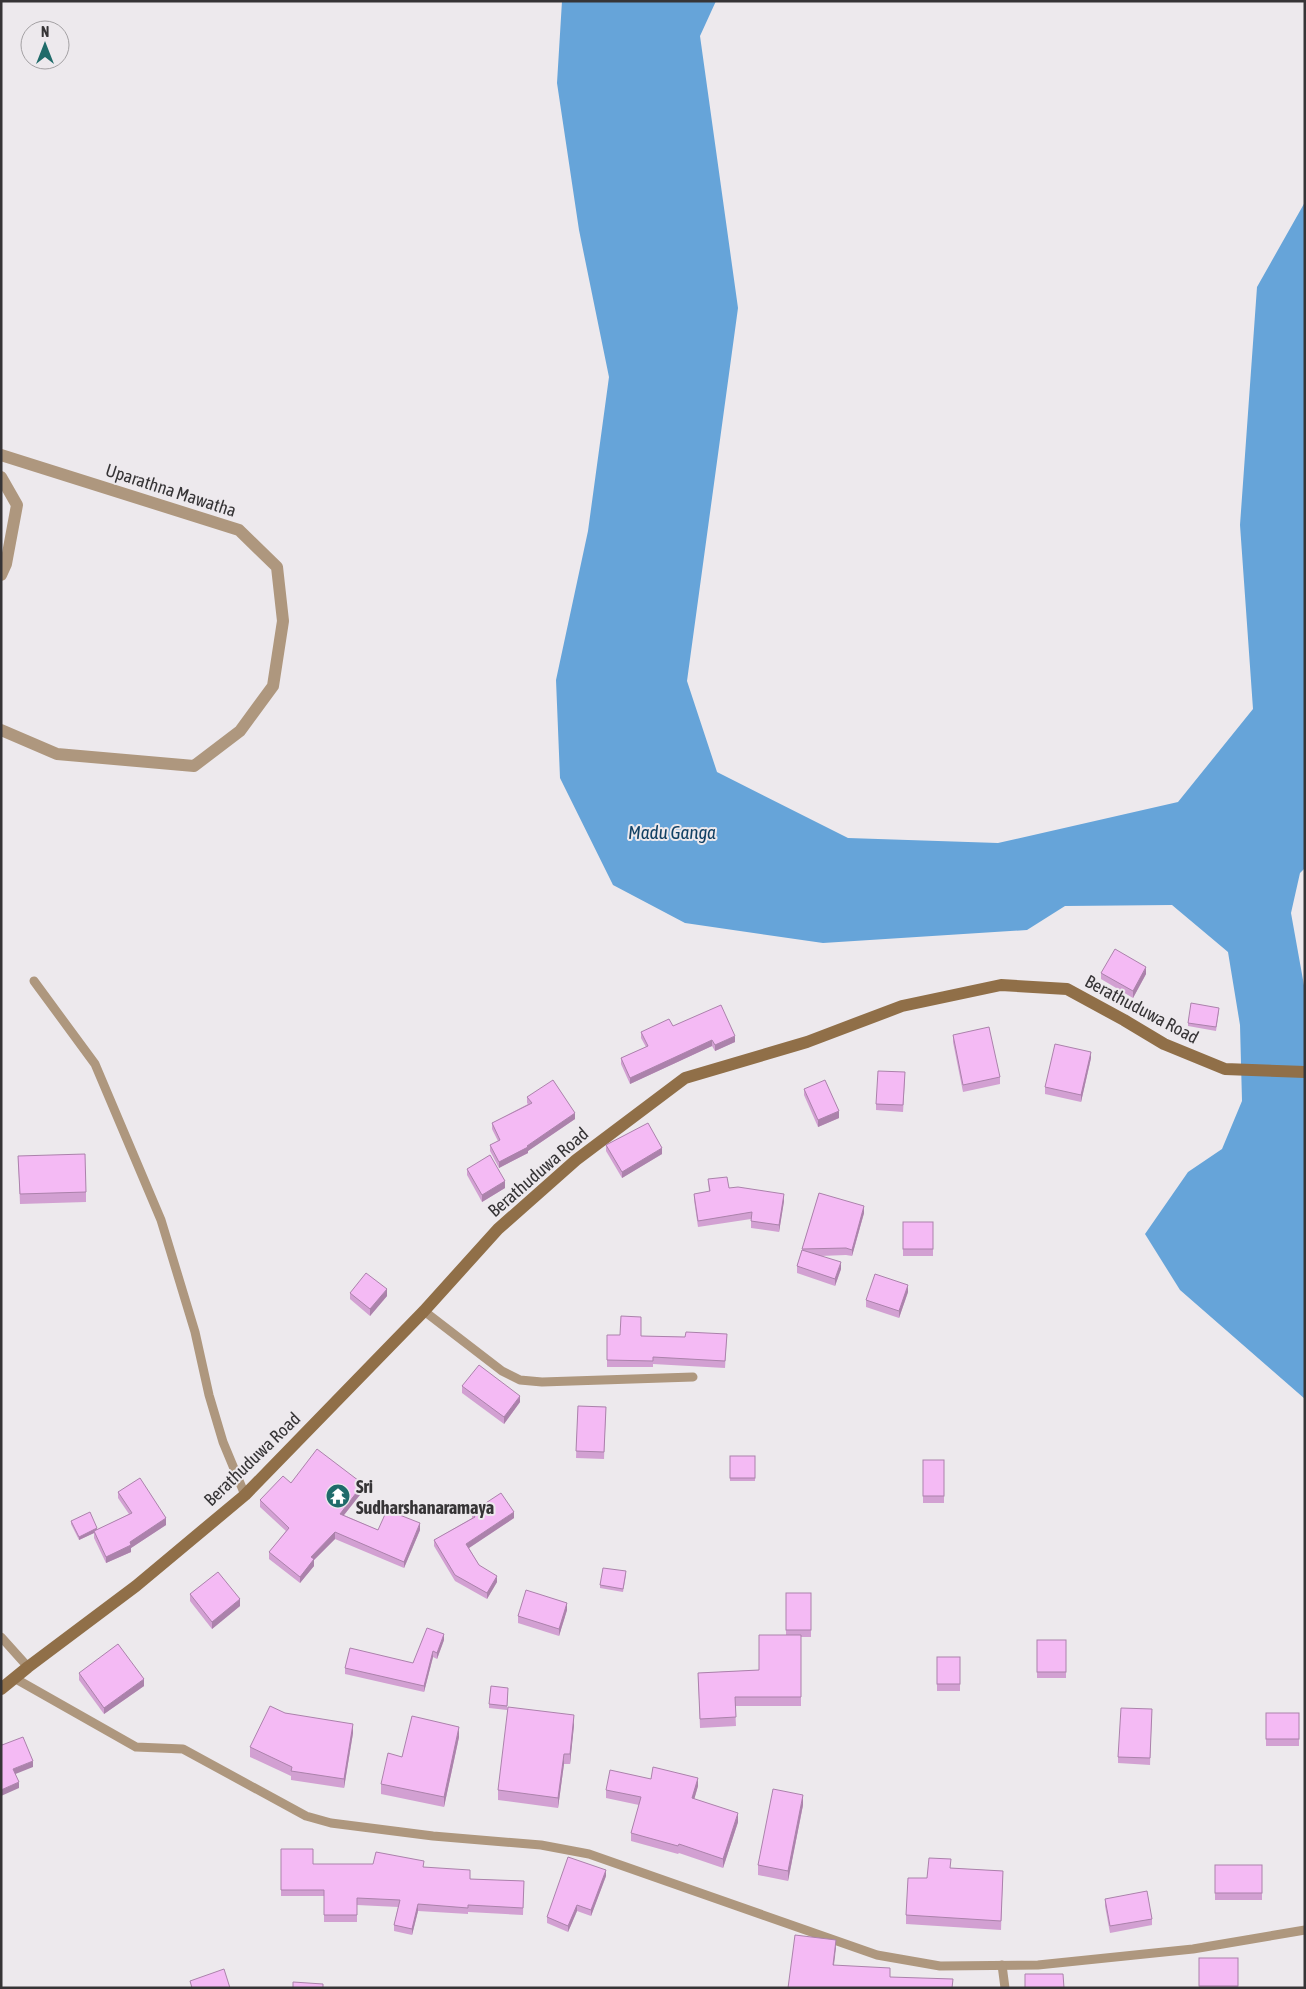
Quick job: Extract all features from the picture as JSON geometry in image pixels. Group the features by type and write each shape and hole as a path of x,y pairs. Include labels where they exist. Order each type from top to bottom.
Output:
{"street":[{"name":"Uparathna Mawatha","path":"1,455 238,530 277,567 283,621 273,686 240,731 194,766 57,754 1,730"},
{"path":"1,477 17,504 6,564 1,575"},
{"name":"Berathuduwa Road","path":"1,1689 136,1586 244,1495 424,1311 498,1229 576,1160 685,1078 807,1042 902,1006 1001,985 1067,989 1164,1044 1225,1069 1305,1072"}],"lane":[{"path":"34,981 95,1064 161,1220 195,1332 209,1395 223,1442 244,1495"},
{"path":"424,1311 502,1371 520,1380 542,1382 693,1377"},
{"path":"1,1637 28,1667"},
{"path":"16,1679 136,1747 183,1750 306,1816 322,1821 433,1836 540,1845 589,1854 877,1954 940,1966 1038,1965 1193,1948 1305,1930"},
{"path":"1002,1965 1005,1988"}],"water":[{"name":"Madu Ganga","path":"562,1 716,1 700,36 738,308 687,681 717,772 848,838 998,843 1178,802 1253,709 1240,525 1257,287 1305,202 1305,868 1300,873 1291,913 1305,991 1305,1399 1180,1290 1145,1234 1188,1172 1222,1149 1242,1101 1240,1025 1228,952 1172,905 1065,906 1027,930 823,943 685,923 613,885 560,778 556,680 588,531 609,377 579,230 557,83"}],"building":[{"path":"1115,949 1146,967 1133,991 1101,973"},
{"path":"1191,1003 1219,1008 1216,1027 1188,1023"},
{"path":"721,1005 735,1036 715,1045 712,1040 630,1078 621,1058 648,1046 641,1032 669,1019 673,1026"},
{"path":"989,1027 1000,1077 963,1085 953,1035"},
{"path":"1055,1044 1091,1052 1081,1095 1045,1087"},
{"path":"878,1071 905,1072 903,1105 876,1104"},
{"path":"553,1080 575,1113 528,1147 499,1162 490,1145 500,1140 492,1123 532,1103 527,1097"},
{"path":"825,1080 839,1111 818,1120 804,1089"},
{"path":"648,1123 662,1148 622,1172 606,1145"},
{"path":"85,1154 86,1192 20,1194 18,1156"},
{"path":"490,1155 505,1181 482,1195 467,1169"},
{"path":"727,1177 729,1188 738,1187 784,1194 779,1225 751,1221 752,1212 698,1221 694,1194 710,1191 708,1179"},
{"path":"819,1193 864,1206 852,1250 846,1248 802,1249"},
{"path":"903,1222 933,1222 933,1249 903,1249"},
{"path":"802,1250 841,1262 835,1279 797,1266"},
{"path":"366,1273 387,1289 370,1309 350,1293"},
{"path":"875,1274 908,1285 899,1311 866,1300"},
{"path":"621,1316 641,1317 641,1336 685,1337 686,1332 727,1334 725,1361 653,1357 653,1361 607,1360 607,1335 620,1335"},
{"path":"479,1365 520,1396 504,1417 462,1386"},
{"path":"578,1406 606,1407 604,1452 576,1451"},
{"path":"317,1449 363,1484 340,1514 378,1530 387,1510 420,1523 404,1562 335,1532 311,1557 314,1559 300,1577 269,1552 289,1528 260,1500 283,1476 291,1483"},
{"path":"730,1456 755,1456 755,1478 730,1478"},
{"path":"923,1460 944,1460 944,1496 923,1496"},
{"path":"140,1478 166,1518 130,1542 131,1545 106,1557 94,1531 132,1513 118,1492"},
{"path":"501,1493 514,1512 466,1544 479,1565 497,1576 487,1593 455,1575 434,1540 475,1517 472,1512"},
{"path":"90,1512 97,1528 79,1537 71,1521"},
{"path":"603,1568 626,1571 623,1589 600,1585"},
{"path":"218,1572 240,1599 212,1622 190,1594"},
{"path":"526,1590 567,1603 559,1629 518,1616"},
{"path":"786,1593 811,1593 811,1630 786,1630"},
{"path":"427,1628 444,1634 437,1653 433,1651 424,1686 345,1668 350,1648 413,1663"},
{"path":"759,1635 801,1635 801,1697 735,1697 736,1717 700,1719 698,1673 759,1670"},
{"path":"1037,1640 1066,1640 1066,1672 1037,1672"},
{"path":"118,1644 144,1679 104,1708 79,1673"},
{"path":"937,1657 960,1657 960,1684 937,1684"},
{"path":"491,1686 508,1688 507,1706 489,1704"},
{"path":"270,1706 285,1713 353,1724 344,1779 291,1771 292,1767 250,1747"},
{"path":"508,1707 574,1715 570,1754 564,1754 558,1798 498,1790"},
{"path":"1121,1708 1152,1709 1150,1758 1118,1757"},
{"path":"1266,1713 1299,1713 1299,1739 1266,1739"},
{"path":"412,1716 459,1727 444,1797 381,1784 388,1753 402,1757"},
{"path":"23,1737 33,1761 13,1769 19,1782 1,1790 1,1743 2,1745"},
{"path":"653,1767 698,1778 692,1798 738,1813 723,1859 679,1844 678,1846 631,1833 641,1797 606,1790 610,1770 651,1779"},
{"path":"773,1789 803,1795 788,1871 758,1865"},
{"path":"281,1849 313,1849 313,1864 373,1864 376,1852 424,1861 423,1867 470,1870 470,1879 524,1881 523,1908 468,1905 468,1908 418,1904 412,1929 394,1925 400,1900 357,1898 357,1915 324,1915 324,1890 281,1890"},
{"path":"568,1857 606,1870 591,1910 577,1905 568,1926 547,1917"},
{"path":"929,1858 951,1859 950,1868 1003,1871 1001,1921 906,1915 908,1878 927,1878"},
{"path":"1215,1865 1262,1865 1262,1893 1215,1893"},
{"path":"1147,1891 1152,1919 1110,1926 1105,1899"},
{"path":"795,1935 836,1940 833,1965 890,1968 890,1977 953,1979 952,1988 788,1988"},
{"path":"1199,1958 1238,1958 1238,1986 1199,1986"},
{"path":"224,1969 230,1988 192,1988 190,1981"},
{"path":"1025,1974 1063,1974 1064,1988 1025,1988"},
{"path":"293,1982 323,1984 323,1988 293,1988"}],"place":[{"name":"Sri Sudharshanaramaya","path":"338,1496"}]}
